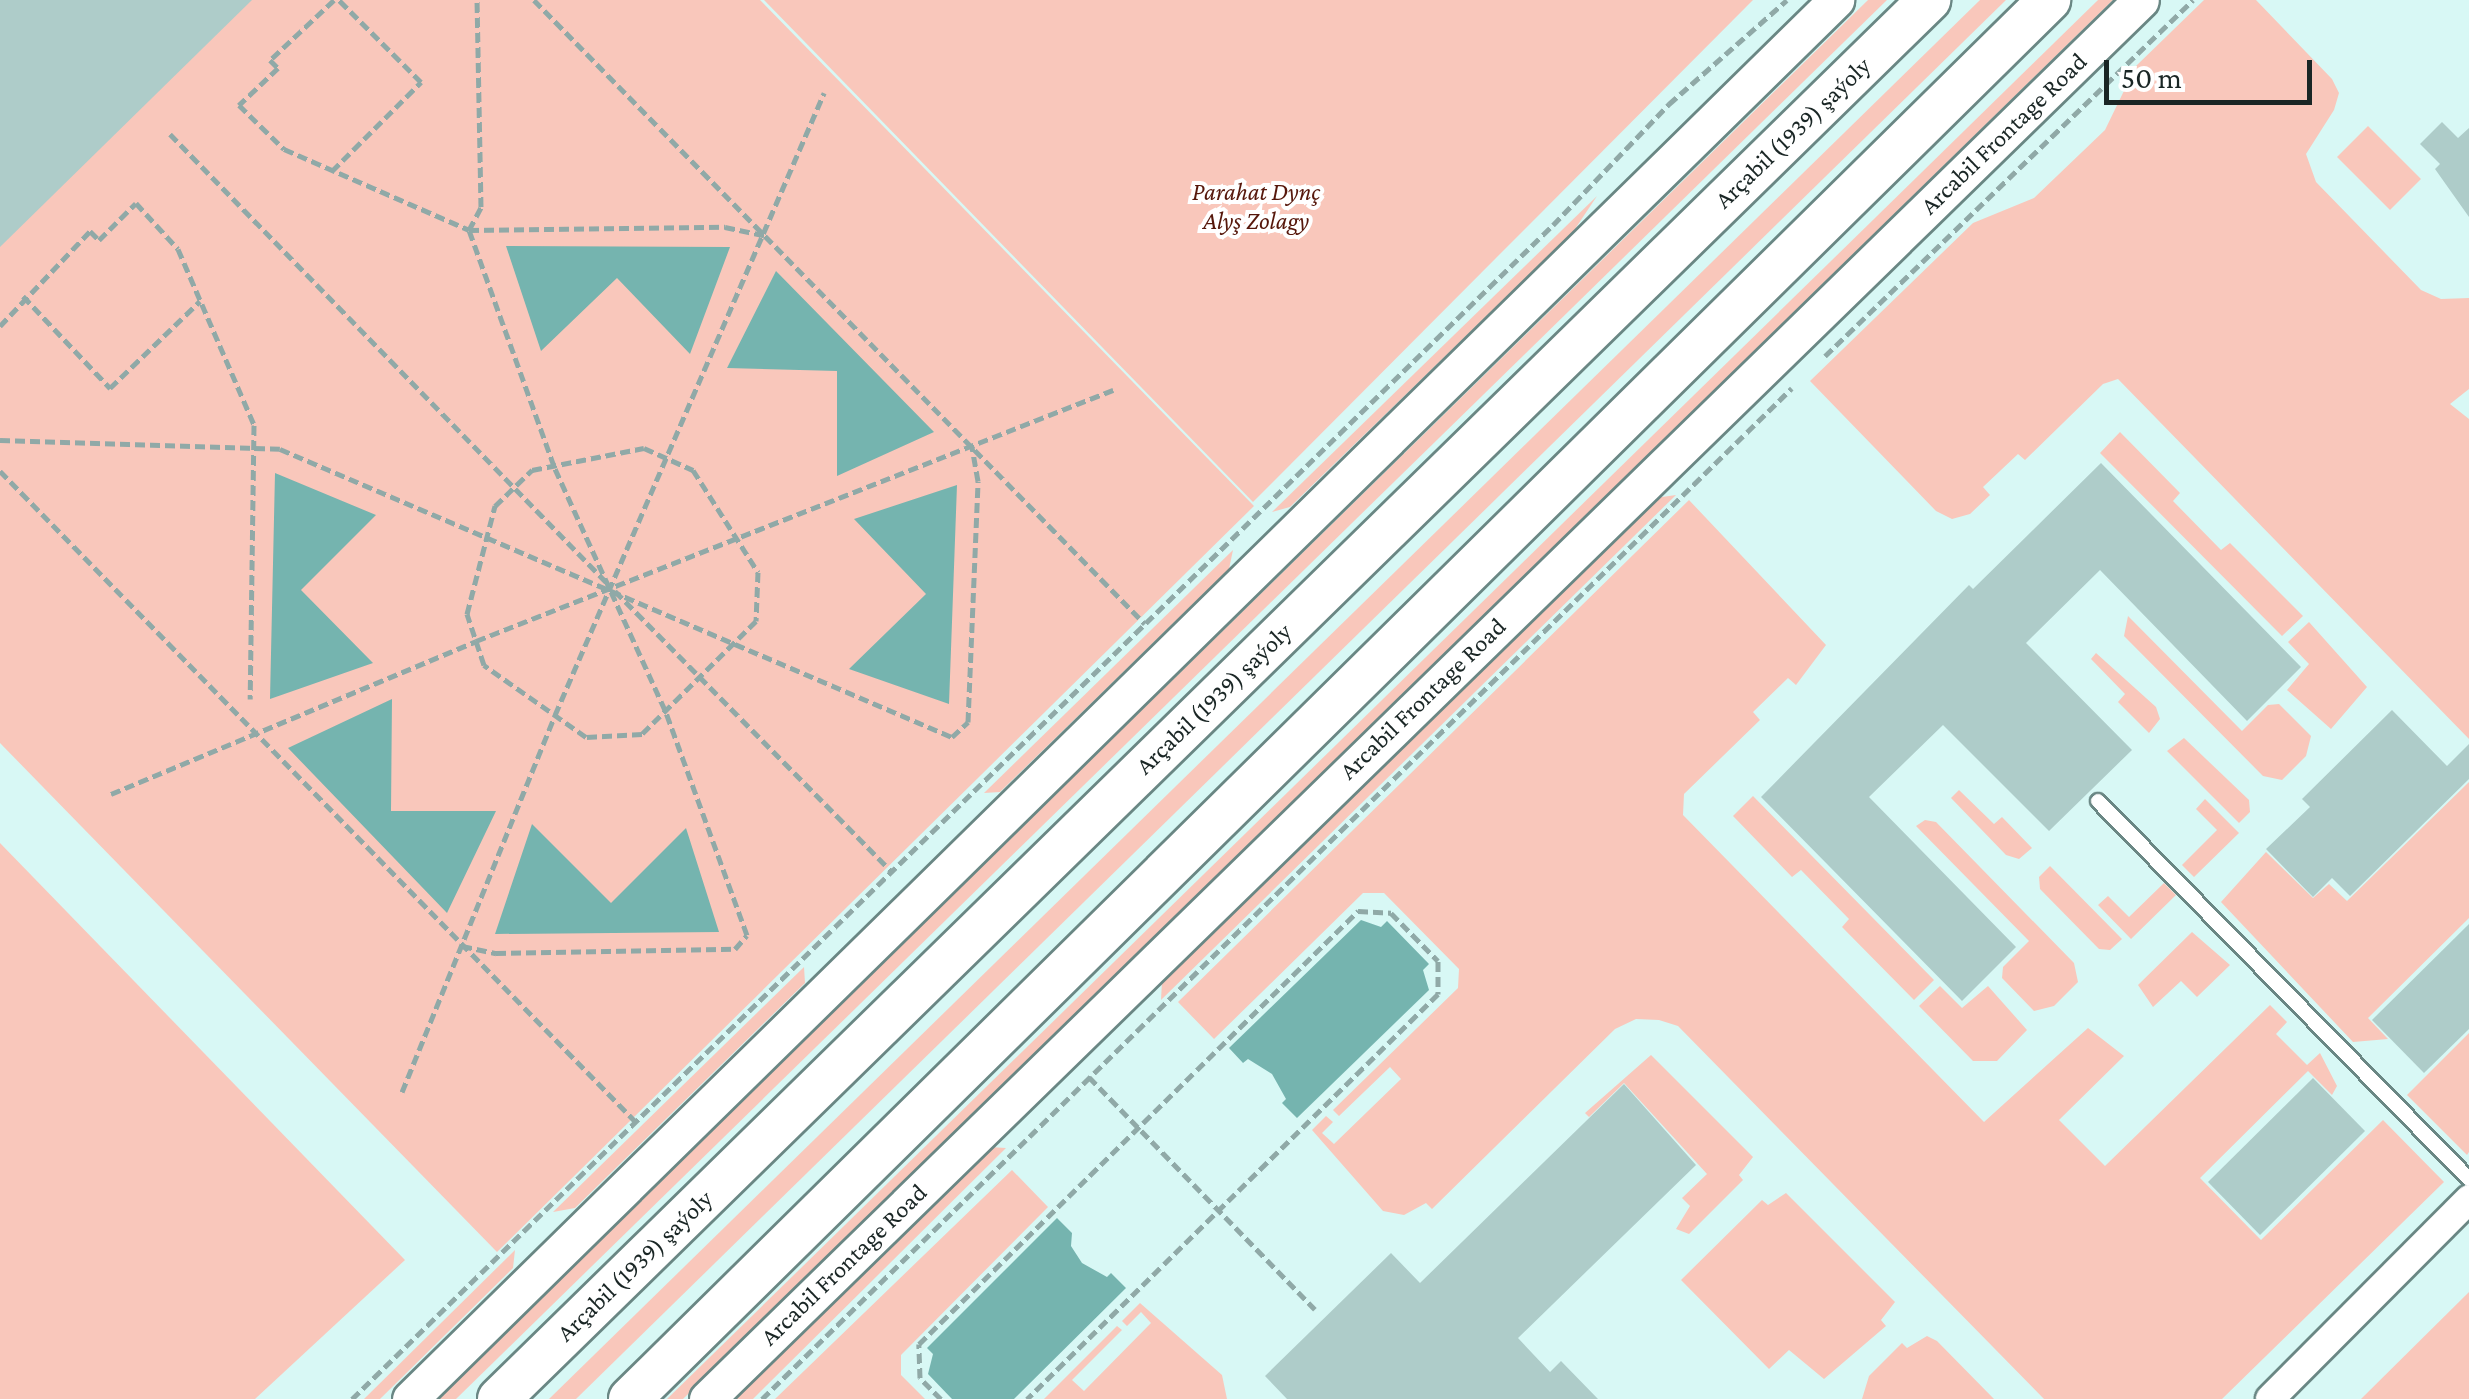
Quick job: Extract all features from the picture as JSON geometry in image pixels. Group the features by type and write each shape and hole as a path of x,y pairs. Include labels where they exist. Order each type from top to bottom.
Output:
{"main road":[{"name":"Arçabil (1939) şaýoly","path":"499,1399 1930,0"},
{"path":"630,1399 2049,0"}],"street":[{"path":"410,1399 1836,0"},
{"name":"Arcabil Frontage Road","path":"707,1399 2141,0"},
{"path":"2270,1399 2469,1199"}],"lane":[{"path":"2098,801 2469,1179"}],"path":[{"path":"332,171 421,82 336,0 270,60 278,68 240,105 284,149 332,171 470,230 724,227 764,234"},
{"path":"462,946 496,953 735,949 747,935 666,710 554,466 470,230 480,207 477,0"},
{"path":"534,0 1145,624"},
{"path":"352,1399 1145,624 1669,104 1786,0"},
{"path":"1819,362 2193,0"},
{"path":"402,1092 555,715 824,93"},
{"path":"170,134 920,900"},
{"path":"0,326 24,296 90,231 99,240 136,203 178,249 254,425 250,699"},
{"path":"24,296 110,388 200,300"},
{"path":"762,1399 1805,375"},
{"path":"111,794 476,641 1113,390"},
{"path":"0,440 280,449 611,587 733,644 952,736 968,722 978,482 972,446"},
{"path":"644,448 692,470 758,572 756,621 642,734 586,737 484,665 467,614 495,506 515,487 532,470 644,448"},
{"path":"0,471 635,1121"},
{"path":"941,1399 920,1378 919,1344 1358,911 1391,913 1438,961 1438,994 1028,1399"},
{"path":"1089,1078 1315,1310"}],"green space":[{"path":"0,0 760,0 1254,506 497,1252 0,743"},
{"name":"Parahat Dynç Alyş Zolagy","path":"764,0 1753,0 1253,502"},
{"path":"1868,0 1887,0 456,1399 437,1399"},
{"path":"1980,0 2006,0 576,1399 549,1399"},
{"path":"2098,0 2113,0 683,1399 667,1399"},
{"path":"2204,0 2256,0 2332,79 2339,93 2334,110 2306,154 2316,182 2421,290 2441,299 2469,298 2469,389 2450,404 2469,419 2469,739 2118,379 2103,384 2025,460 2018,454 1983,487 1990,495 1970,514 1952,519 1936,511 1810,381 1973,223 2034,198 2105,130 2136,66"},
{"path":"2368,126 2421,179 2390,210 2337,157"},
{"path":"1597,196 1573,232 1290,507 1272,512"},
{"path":"2120,432 2180,493 2173,501 2221,550 2230,543 2303,616 2282,636 2100,453"},
{"path":"1676,495 1161,1000 1162,981 1655,498"},
{"path":"1689,500 1826,645 1796,685 1788,678 1753,712 1760,720 1684,794 1683,815 1984,1122 2088,1028 2124,1056 2059,1120 2105,1166 2270,1005 2287,1022 2276,1034 2307,1065 2320,1053 2337,1086 2332,1095 2308,1071 2200,1178 2261,1240 2383,1120 2444,1182 2222,1399 2044,1399 1678,1026 1659,1020 1636,1019 1615,1029 1432,1209 1426,1203 1404,1215 1383,1211 1312,1130 1326,1116 1333,1122 1322,1133 1334,1144 1401,1079 1390,1067 1339,1116 1333,1110 1458,988 1459,969 1384,893 1363,893 1214,1039 1178,1002"},
{"path":"1233,550 1229,569 1000,792 984,793"},
{"path":"2128,616 2242,731 2268,705 2279,704 2311,736 2306,756 2282,780 2263,776 2124,636"},
{"path":"2309,622 2367,687 2331,729 2287,690 2309,664 2288,642"},
{"path":"2096,653 2156,707 2160,719 2149,733 2118,702 2125,694 2091,659"},
{"path":"2184,738 2249,800 2250,812 2239,823 2167,751"},
{"path":"2469,782 2469,918 2368,1018 2388,1039 2353,1042 2221,902 2266,852 2313,898 2329,884 2347,901"},
{"path":"1959,790 1994,824 2002,817 2032,848 2019,859 2006,855 1951,798"},
{"path":"1753,796 1934,980 1914,1000 1842,927 1849,919 1801,870 1792,877 1733,816"},
{"path":"2205,799 2239,833 2194,877 2182,865 2217,830 2196,809"},
{"path":"1925,820 1936,822 2074,963 2078,982 2054,1006 2034,1011 2002,978 2003,967 2029,941 1916,826"},
{"path":"0,843 405,1260 255,1399 0,1399"},
{"path":"2050,866 2122,939 2110,950 2099,949 2040,889 2039,877"},
{"path":"2164,883 2176,895 2131,939 2098,905 2108,896 2129,917"},
{"path":"2192,932 2230,965 2197,997 2181,981 2153,1007 2138,985"},
{"path":"804,967 805,983 575,1208 553,1212"},
{"path":"1940,986 1962,1008 1988,986 2027,1030 1997,1061 1973,1061 1919,1006"},
{"path":"2469,1033 2469,1152 2467,1155 2407,1095"},
{"path":"1651,1055 1753,1157 1739,1175 1743,1180 1689,1234 1676,1229 1690,1206 1682,1198 1707,1174 1624,1083 1589,1117 1585,1113"},
{"path":"989,1147 1006,1148 753,1399 735,1399"},
{"path":"1012,1170 1048,1207 901,1355 901,1375 925,1399 775,1399"},
{"path":"1786,1193 1895,1302 1881,1320 1886,1326 1824,1379 1789,1350 1769,1369 1681,1280 1762,1200 1768,1205"},
{"path":"515,1250 513,1268 380,1399 364,1399"},
{"path":"2469,1292 2469,1399 2361,1399"},
{"path":"1140,1303 1222,1375 1227,1399 1044,1399 1117,1326 1122,1330 1072,1380 1084,1391 1151,1323 1141,1312 1127,1326 1122,1321"},
{"path":"1927,1336 1937,1341 1994,1399 1862,1399 1869,1376 1902,1343 1907,1348"}],"water":[{"path":"506,246 730,247 690,354 617,278 541,351"},
{"path":"776,271 934,432 837,476 837,371 727,368"},
{"path":"275,473 376,515 301,590 373,663 270,699"},
{"path":"957,485 949,704 849,669 926,594 854,519"},
{"path":"392,699 391,811 496,811 447,913 288,748"},
{"path":"532,824 611,903 686,828 719,932 495,934"},
{"path":"1361,920 1381,927 1387,921 1429,964 1423,970 1429,990 1297,1118 1282,1103 1286,1099 1272,1074 1248,1059 1243,1063 1229,1048"},
{"path":"1057,1218 1072,1233 1071,1246 1082,1263 1107,1277 1111,1273 1126,1288 1014,1399 952,1399 928,1374 933,1354 927,1348"}],"building":[{"path":"0,0 252,0 0,247"},
{"path":"2442,122 2458,138 2469,128 2469,217 2435,169 2440,164 2420,144"},
{"path":"2101,463 2301,667 2247,721 2100,570 2026,643 2132,750 2049,831 1943,725 1869,797 2016,947 1962,1001 1761,797 1969,585 1973,589"},
{"path":"2392,710 2447,766 2469,744 2469,779 2350,896 2332,878 2313,897 2266,849 2310,807 2302,799"},
{"path":"2469,924 2469,1029 2424,1073 2372,1020"},
{"path":"2313,1078 2365,1131 2260,1235 2208,1182"},
{"path":"1624,1084 1696,1165 1518,1338 1550,1372 1561,1361 1598,1399 1287,1399 1265,1376 1391,1253 1420,1283"}]}
